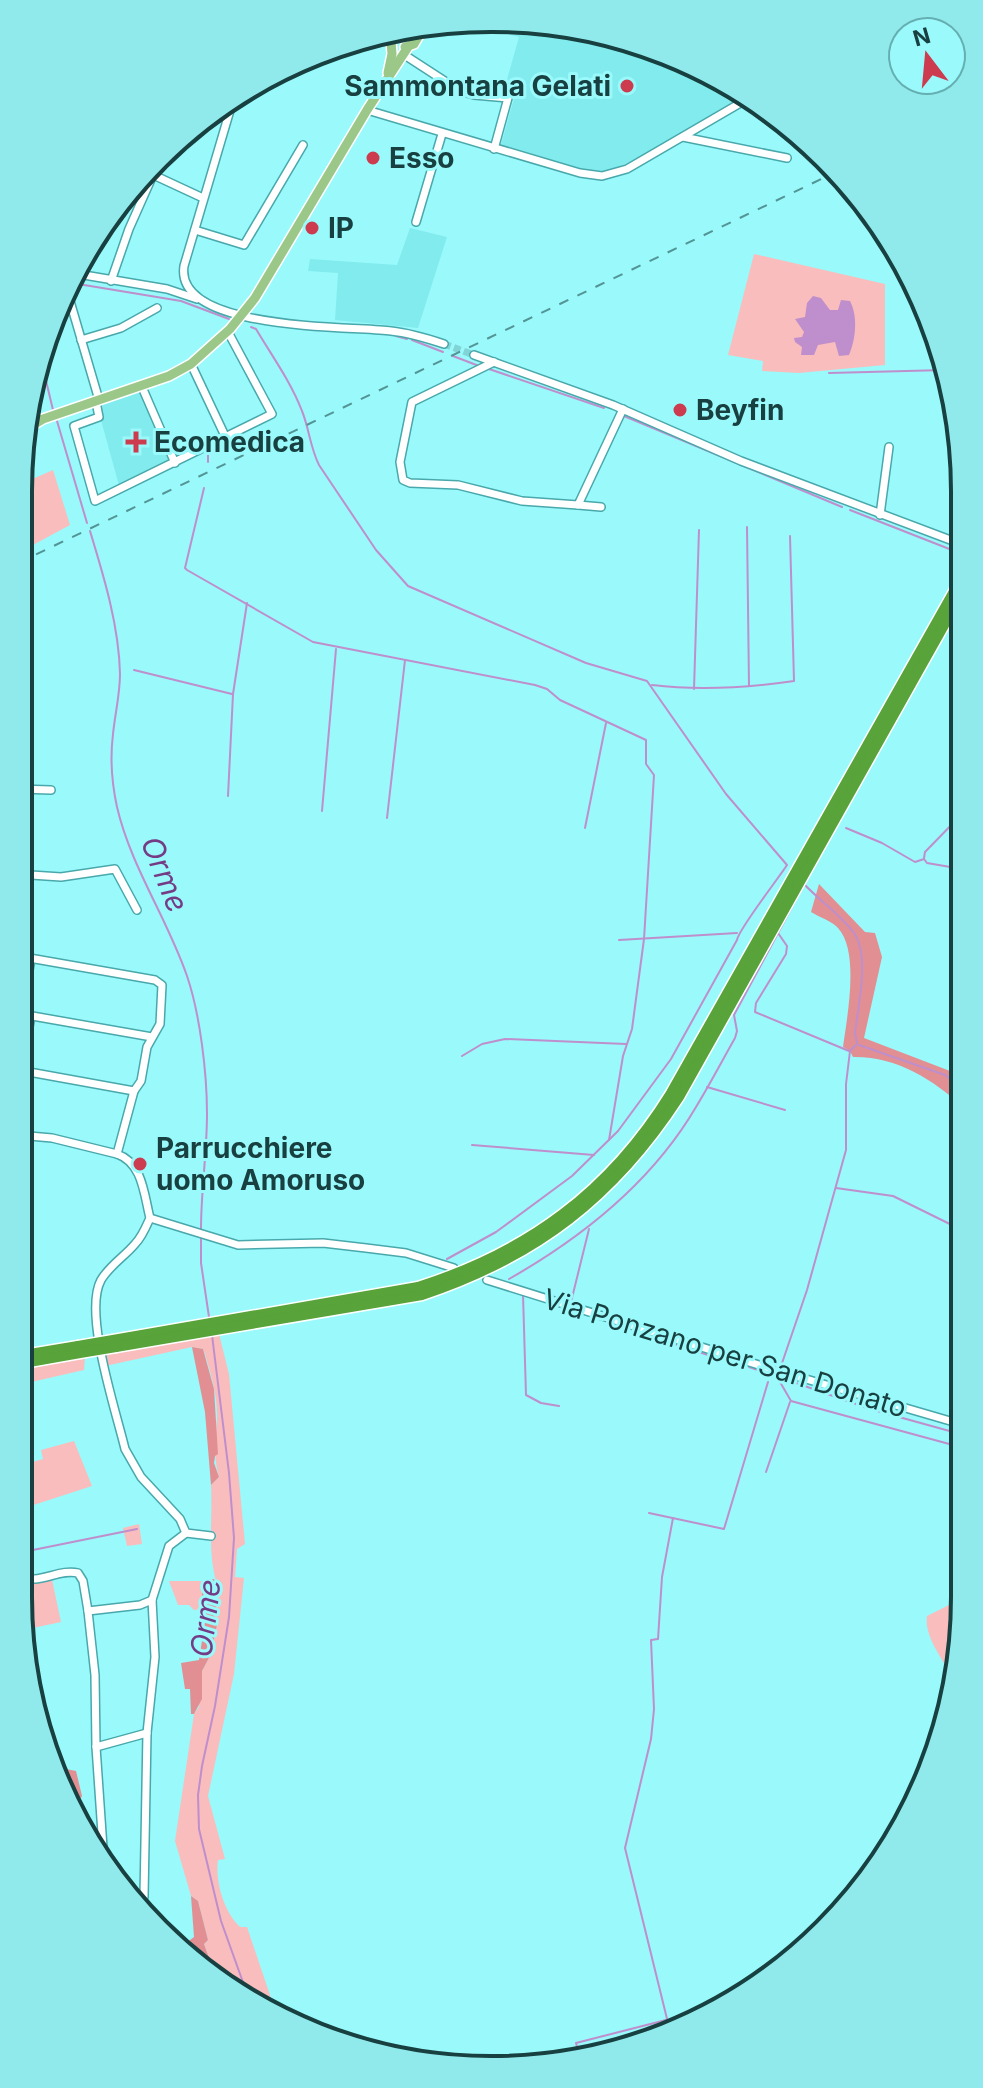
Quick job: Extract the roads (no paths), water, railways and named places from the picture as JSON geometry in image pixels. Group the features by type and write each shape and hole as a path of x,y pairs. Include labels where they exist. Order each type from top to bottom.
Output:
{"highway":[{"path":"220,1326 393,1293 460,1273 533,1237 602,1182 633,1149 684,1071 951,597"},
{"path":"32,1361 182,1332 393,1301 447,1286 493,1267 536,1244 577,1215 637,1156 679,1097 951,613"},
{"path":"32,1355 79,1350"}],"main road":[{"path":"38,420 142,387 191,364 228,332 255,298 383,84 406,50 419,38"},
{"path":"394,43 406,50"},
{"path":"383,84 390,67 390,44"}],"street":[{"path":"406,50 460,91 508,98 494,149"},
{"path":"367,110 494,149 580,173 602,176 627,169 739,104"},
{"path":"167,289 178,288 183,275 229,114"},
{"path":"416,222 442,134"},
{"path":"683,137 787,158"},
{"path":"195,230 244,245 303,145"},
{"path":"157,177 203,198"},
{"path":"111,281 143,193"},
{"path":"183,275 193,294 203,301"},
{"path":"86,276 167,289 267,323 410,333 444,344"},
{"path":"71,306 98,401 99,417 74,426 95,501 272,414 228,332"},
{"path":"81,340 121,328 157,308"},
{"path":"474,355 623,409 741,461 951,540"},
{"path":"494,362 412,402 400,462 403,480 458,485 522,501 601,507"},
{"path":"191,364 226,438"},
{"path":"142,387 175,463"},
{"path":"578,505 623,409"},
{"path":"880,515 889,447"},
{"path":"32,789 51,790"},
{"path":"32,875 61,877 115,869 137,910"},
{"path":"32,959 157,981 163,987 160,1024 147,1047 141,1081 134,1091 117,1154"},
{"path":"32,1016 152,1037"},
{"path":"32,1072 134,1091"},
{"path":"32,1136 52,1138 127,1157 138,1172 150,1218 134,1245 115,1262 101,1281 95,1308 105,1369 125,1449 141,1477 180,1519 186,1533"},
{"path":"150,1218 211,1234 238,1245 323,1243 406,1253 454,1268"},
{"name":"Via Ponzano per San Donato","path":"487,1280 951,1421"},
{"path":"144,1897 147,1733 155,1657 152,1600 169,1546 186,1533 211,1536"},
{"path":"32,1579 69,1571 78,1573 83,1581 95,1675 99,1835"},
{"path":"88,1611 140,1605 152,1600"},
{"path":"96,1747 147,1733"}],"waterway":[{"path":"81,284 181,301 229,319"},
{"path":"251,327 256,329 292,390 319,465 376,550 408,586 586,663 647,681 726,794 787,865 739,934 671,1059 618,1131 572,1176 496,1232 447,1259"},
{"path":"396,336 407,339"},
{"path":"412,340 443,352"},
{"path":"453,356 479,366"},
{"path":"489,369 604,408"},
{"path":"829,373 934,370"},
{"name":"Orme","path":"46,381 53,410"},
{"path":"624,416 842,507"},
{"name":"Orme","path":"57,421 87,523"},
{"path":"208,447 208,462"},
{"path":"204,488 185,568 313,642 535,685 646,740 646,764 654,775 644,939 632,1029 623,1056 609,1140"},
{"path":"850,510 951,550"},
{"path":"747,527 749,686"},
{"path":"694,689 699,530"},
{"name":"Orme","path":"90,531 110,602 119,656 120,682 112,752 117,807 131,851 187,976 199,1026 207,1114 201,1229"},
{"path":"652,685 723,688 794,681 790,536"},
{"path":"228,796 233,694 247,603"},
{"path":"322,811 336,649"},
{"path":"387,818 405,660"},
{"path":"134,670 232,694"},
{"path":"585,828 606,723"},
{"path":"924,858 925,852 951,825"},
{"path":"846,828 882,843 915,862 924,859 927,863 951,867"},
{"path":"804,884 843,920 859,943 862,967 855,1033 857,1043"},
{"path":"509,1279 589,1226 659,1160 701,1098 735,1038 734,1015 801,890"},
{"path":"619,940 737,933"},
{"path":"778,933 787,946 786,954 756,1003 755,1012 849,1051"},
{"path":"462,1056 482,1044 505,1039 626,1044"},
{"path":"780,1369 807,1290 846,1150 846,1084 850,1051 857,1044"},
{"path":"859,1045 951,1080"},
{"path":"707,1087 785,1110"},
{"path":"472,1145 594,1155"},
{"path":"836,1188 893,1196 951,1225"},
{"path":"571,1302 589,1229"},
{"name":"Orme","path":"201,1236 201,1263 209,1317"},
{"path":"523,1295 526,1395 541,1403 559,1406"},
{"name":"Orme","path":"212,1335 234,1538 229,1617 198,1795 199,1829 221,1921 243,1983"},
{"path":"669,1342 720,1359"},
{"path":"749,1367 769,1374"},
{"path":"776,1375 791,1401 951,1444"},
{"path":"779,1377 870,1409 951,1431"},
{"path":"649,1513 724,1529 768,1382"},
{"path":"766,1472 790,1402"},
{"path":"667,2021 625,1848 651,1739 654,1709 651,1640 658,1639 662,1577 673,1518"},
{"path":"32,1550 137,1529"},
{"path":"577,2048 576,2043 666,2020"}],"tunnel":[{"path":"444,344 474,355"}],"railway":[{"path":"32,556 826,177"}],"place":[{"name":"Sammontana Gelati","path":"627,86"},
{"name":"Esso","path":"373,158"},
{"name":"IP","path":"312,228"},
{"name":"Beyfin","path":"680,410"},
{"name":"Ecomedica","path":"136,442"},
{"name":"Parrucchiere uomo Amoruso","path":"140,1164"}]}
